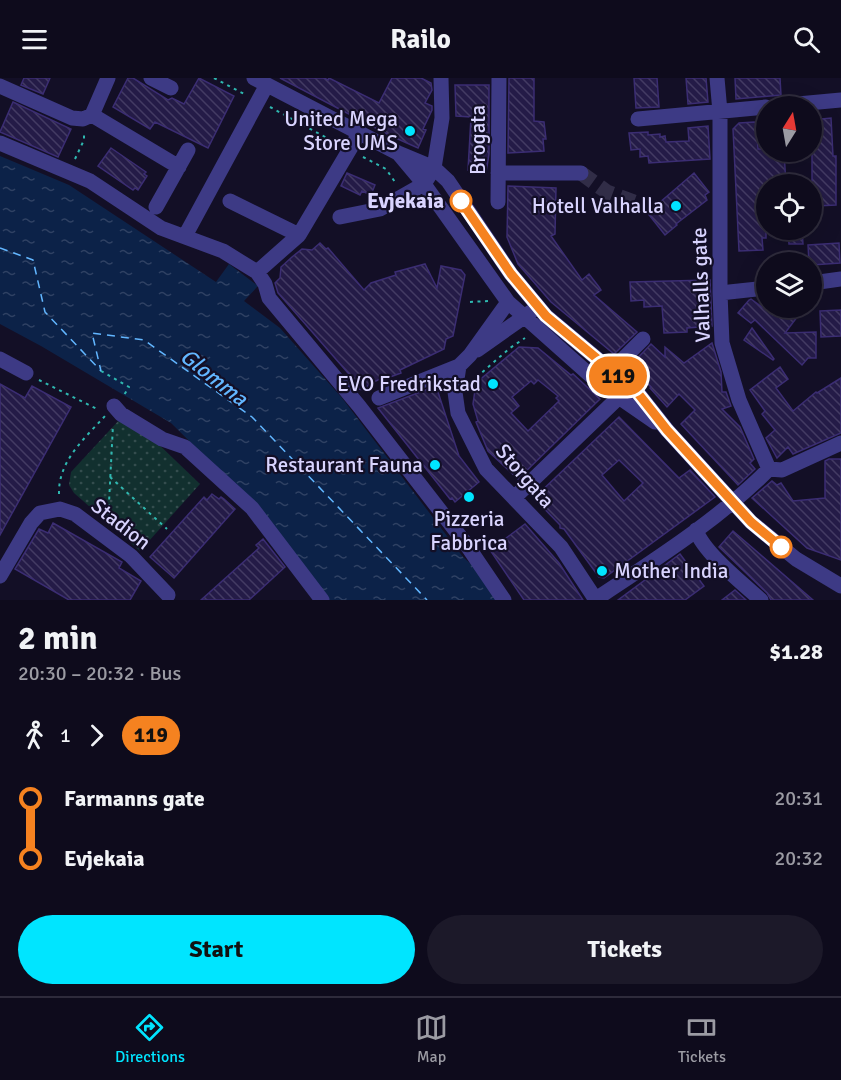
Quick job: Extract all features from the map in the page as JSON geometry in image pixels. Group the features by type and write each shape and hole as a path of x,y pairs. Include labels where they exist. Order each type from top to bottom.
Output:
{"street":[{"path":"88,117 108,78"},
{"path":"151,78 171,88"},
{"path":"434,168 442,118 441,78"},
{"name":"Brogata","path":"498,78 498,202"},
{"name":"Valhalls gate","path":"717,78 720,112 722,343 739,400 769,469"},
{"path":"0,86 72,118 88,117 179,167"},
{"path":"184,236 257,86 434,168 448,181 494,250 538,307 637,392 667,430 751,522 796,559 841,586"},
{"path":"822,102 841,100"},
{"path":"638,119 756,108"},
{"path":"257,272 299,235 330,172 350,150 360,132"},
{"path":"0,143 90,181 161,228 223,251 257,272 265,284 269,298 359,406 466,544 504,600"},
{"path":"156,207 188,150"},
{"path":"398,153 424,184 508,302 600,384 667,430"},
{"name":"Brogata","path":"424,184 434,168"},
{"path":"498,173 581,173"},
{"path":"340,217 380,210 424,184"},
{"path":"230,201 299,235"},
{"path":"822,282 841,279"},
{"path":"720,293 756,289"},
{"path":"464,360 508,302"},
{"path":"379,398 464,360 538,307"},
{"path":"600,384 610,370 643,339"},
{"path":"0,358 26,374"},
{"name":"Storgata","path":"464,360 454,392 458,413 486,469 561,547 596,600"},
{"path":"514,498 618,398"},
{"path":"114,406 121,414 162,439 185,447 252,508 322,600"},
{"path":"596,600 734,503 769,469 782,470 841,443"},
{"name":"Stadion","path":"0,576 31,523 40,513 60,509 75,514 131,556 167,598"},
{"path":"696,530 699,539 761,600"}],"path":[{"path":"214,78 257,86 350,150 386,169 395,183"},
{"path":"69,172 84,140 88,117"},
{"path":"470,302 491,301 485,292"},
{"path":"470,383 526,337"},
{"path":"101,371 127,386"},
{"path":"26,374 107,414 65,463 59,485 60,509"},
{"path":"107,527 114,406"},
{"path":"110,477 167,529"}],"green space":[{"path":"121,418 150,436 200,484 140,551 74,493 69,485 71,472"}],"water":[{"name":"Glomma","path":"0,156 69,185 216,282 229,264 258,286 244,301 280,328 342,398 463,557 473,566 496,600 329,600 264,515 171,423 0,324"}],"building":[{"path":"24,78 50,78 43,94 21,85"},
{"path":"128,78 133,78 168,100 172,98 184,104 199,78 234,96 208,148 155,122 150,129 113,107"},
{"path":"280,78 324,78 328,80 329,78 379,103 392,78 421,78 431,83 432,90 425,103 432,106 432,110 423,129 426,130 418,148"},
{"path":"509,78 534,78 534,121 544,122 546,139 543,139 544,151 508,153"},
{"path":"634,78 657,78 659,107 636,108"},
{"path":"686,78 706,78 708,102 688,104"},
{"path":"735,78 780,78 781,95 736,99"},
{"path":"455,85 489,85 489,154 486,173 468,170 471,117 456,116"},
{"path":"13,102 71,129 58,157 0,132"},
{"path":"831,118 833,156 836,156 836,205 822,206 822,174 812,174 812,162 822,162 822,119"},
{"path":"739,123 756,123 756,162 785,162 785,174 756,174 756,240 762,240 763,250 739,251 733,129"},
{"path":"708,126 710,159 649,163 648,156 640,157 640,149 631,150 629,133 660,134 660,137 665,136 666,142 689,141 688,128"},
{"path":"111,148 146,172 144,174 147,176 138,190 135,188 133,190 98,166"},
{"path":"347,173 375,185 371,195 362,191 360,195 341,186"},
{"name":"Hotell Valhalla","path":"694,173 709,192 705,195 707,200 665,235 646,211"},
{"path":"508,186 556,188 555,234 551,236 582,280 589,274 599,287 601,290 594,295 637,332 614,354 551,302 518,264 507,237"},
{"path":"789,240 803,240 803,244 789,244"},
{"path":"320,243 326,249 328,248 364,290 371,283 396,275 395,272 425,264 437,288 441,266 461,270 465,275 453,336 446,339 444,349 400,370 401,373 390,377 389,375 369,384 364,390 358,389 355,381 278,293 275,283 280,278 281,267 292,257 302,249 312,250"},
{"path":"839,243 840,263 822,264 822,252 808,252 808,245"},
{"path":"710,280 712,326 687,328 687,332 664,333 662,306 644,307 644,300 631,301 630,282"},
{"path":"749,300 756,303 756,318 796,318 785,333 816,332 816,358 808,358 802,365 755,320 751,323 738,313"},
{"path":"841,310 841,336 821,337 822,311"},
{"path":"752,328 774,359 773,360 744,340"},
{"path":"712,343 721,372 722,392 726,392 731,406 722,409 740,427 754,459 750,463 755,469 738,485 681,424 695,410 679,394 667,407 651,387 629,367 651,344 665,357 665,347 684,363"},
{"path":"519,347 538,348 571,375 573,374 600,399 518,479 488,451 476,422 478,421 473,404 476,383","holes":["538,380 558,396 556,398 559,401 528,431 511,413 519,406 512,397 531,381 534,384"]},
{"path":"780,367 788,379 776,388 793,411 816,392 841,378 841,433 793,454 788,447 777,458 766,438 775,430 762,414 765,411 750,390"},
{"path":"0,384 25,398 32,386 71,407 0,535"},
{"path":"436,386 459,456 479,482 455,502 452,498 450,499 378,408"},
{"path":"619,417 679,478 690,470 715,497 604,578 599,577 564,529 560,528 560,525 534,498","holes":["619,460 643,483 624,501 602,475"]},
{"path":"841,459 841,560 807,548 752,498 772,481 777,485 781,483 793,501 825,498 825,461"},
{"path":"212,494 219,499 221,497 235,509 174,578 150,557 204,497 207,500"},
{"path":"53,523 122,562 119,568 141,581 130,600 69,600 15,569 39,529 48,533"},
{"path":"525,524 559,563 583,600 524,600 490,550"},
{"path":"733,531 813,600 771,600 767,593 719,547"},
{"path":"263,539 285,567 249,600 201,600 259,548 256,545"},
{"path":"680,554 704,586 685,600 618,600"},
{"path":"735,590 746,600 722,600"}],"ferry route":[{"path":"0,248 33,260 45,312 101,371 92,333 144,340 252,417 427,600"}],"tunnel":[{"path":"581,173 607,192 642,205"}],"bus line":[{"name":"119","path":"461,201 511,274 546,316 637,392 667,430 751,522 781,547"}],"place":[{"name":"United Mega Store UMS","path":"410,131"},
{"name":"Evjekaia","path":"461,201"},
{"name":"Hotell Valhalla","path":"676,206"},
{"name":"EVO Fredrikstad","path":"493,384"},
{"name":"Restaurant Fauna","path":"435,465"},
{"name":"Pizzeria Fabbrica","path":"469,497"},
{"name":"Mother India","path":"602,571"}]}
